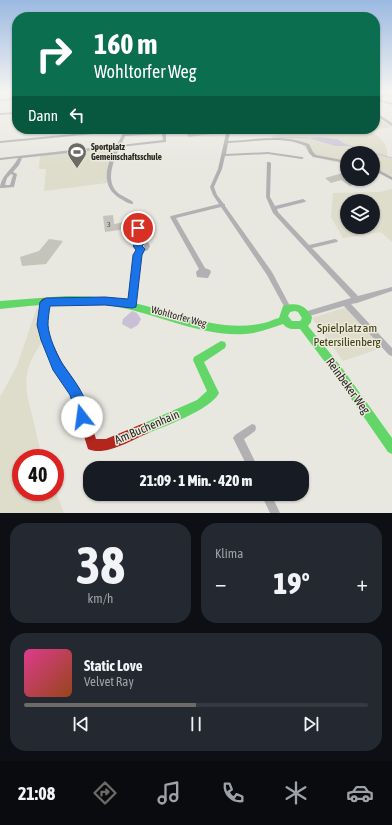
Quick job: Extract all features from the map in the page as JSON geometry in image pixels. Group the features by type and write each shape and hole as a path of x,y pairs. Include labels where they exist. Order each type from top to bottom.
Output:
{"main road":[{"name":"Wohltorfer Weg","path":"0,305 46,302 105,301 132,304 200,322 236,329 267,326 284,320"},
{"name":"Am Buchenhain","path":"46,302 42,325 46,340 58,366 76,393 92,445 106,445 201,404 213,393 198,360 221,345"},
{"path":"288,308 298,308 306,314 307,319 302,325 290,325 284,320 283,314 288,308"},
{"name":"Reinbeker Weg","path":"302,325 330,360 392,448"}],"street":[{"path":"380,116 392,125"},
{"path":"380,119 392,120"},
{"path":"0,142 78,134"},
{"path":"131,203 114,192 110,184 110,168 117,146 124,135 134,134"},
{"path":"0,159 165,141 164,134"},
{"path":"228,134 220,169 212,187 215,195 270,274 288,308"},
{"path":"226,142 265,139 294,141 308,146 311,153 315,156 340,161"},
{"path":"224,155 268,153 302,158"},
{"path":"10,172 18,165 21,156"},
{"path":"269,163 267,191 274,208 357,300"},
{"path":"380,172 392,179"},
{"path":"274,208 303,201"},
{"path":"203,270 173,217 223,206"},
{"path":"132,304 140,246 136,217"},
{"path":"309,247 335,240"},
{"path":"306,314 392,289"},
{"path":"346,303 392,353"},
{"path":"250,461 238,438 252,428"},
{"path":"269,501 275,513"}],"green space":[{"path":"380,121 392,127 380,129"},
{"path":"280,134 374,134 385,144 387,157 392,159 392,176 380,172 380,146 340,146 340,163 314,155 304,147 299,140 276,137 274,135"},
{"name":"Sportplatz Gemeinschaftsschule","path":"113,148 107,168 107,183 44,191 46,169 39,169 40,155"},
{"path":"392,189 392,242 380,232 380,194 340,194 340,233 331,217 333,193 380,192"},
{"path":"341,234 368,234 343,238"},
{"path":"37,307 43,341 31,361 26,379 26,388 40,449 12,449 12,501 59,501 64,513 0,513 0,397 17,366"},
{"name":"Spielplatz am Petersilienberg","path":"347,307 384,347 343,361 312,318"}],"shaded area":[{"path":"319,137 337,139 349,146 336,146 308,138"},
{"path":"132,311 137,313 141,319 138,325 131,329 122,324 123,319"}],"building":[{"path":"187,134 211,134 189,137"},
{"path":"340,174 340,180 331,183 325,178"},
{"path":"113,215 114,224 131,221 132,228 105,232 103,216"},
{"path":"49,239 63,241 46,264 22,266 20,257 39,251"}],"waterway":[{"path":"272,137 308,138"},
{"path":"347,145 392,158"}],"traffic: fast":[{"path":"0,305 66,300 106,301 145,309 205,326 225,329 245,330 264,327 284,320"},
{"path":"295,307 301,309 307,317 306,322 302,325 290,325 283,317 286,309 295,307"},
{"path":"302,325 338,371 392,448"},
{"path":"144,429 201,404 213,393 198,360 221,345"}],"traffic: jam":[{"path":"45,302 42,325 46,340 58,366 76,393 92,445 106,445 144,429"}],"place":[{"name":"Sportplatz Gemeinschaftsschule","path":"77,169"}],"route":[{"path":"82,417 76,393 58,366 46,340 42,325 46,302 105,301 132,304 134,301 138,255 140,249 138,246 141,243 138,228"}]}
